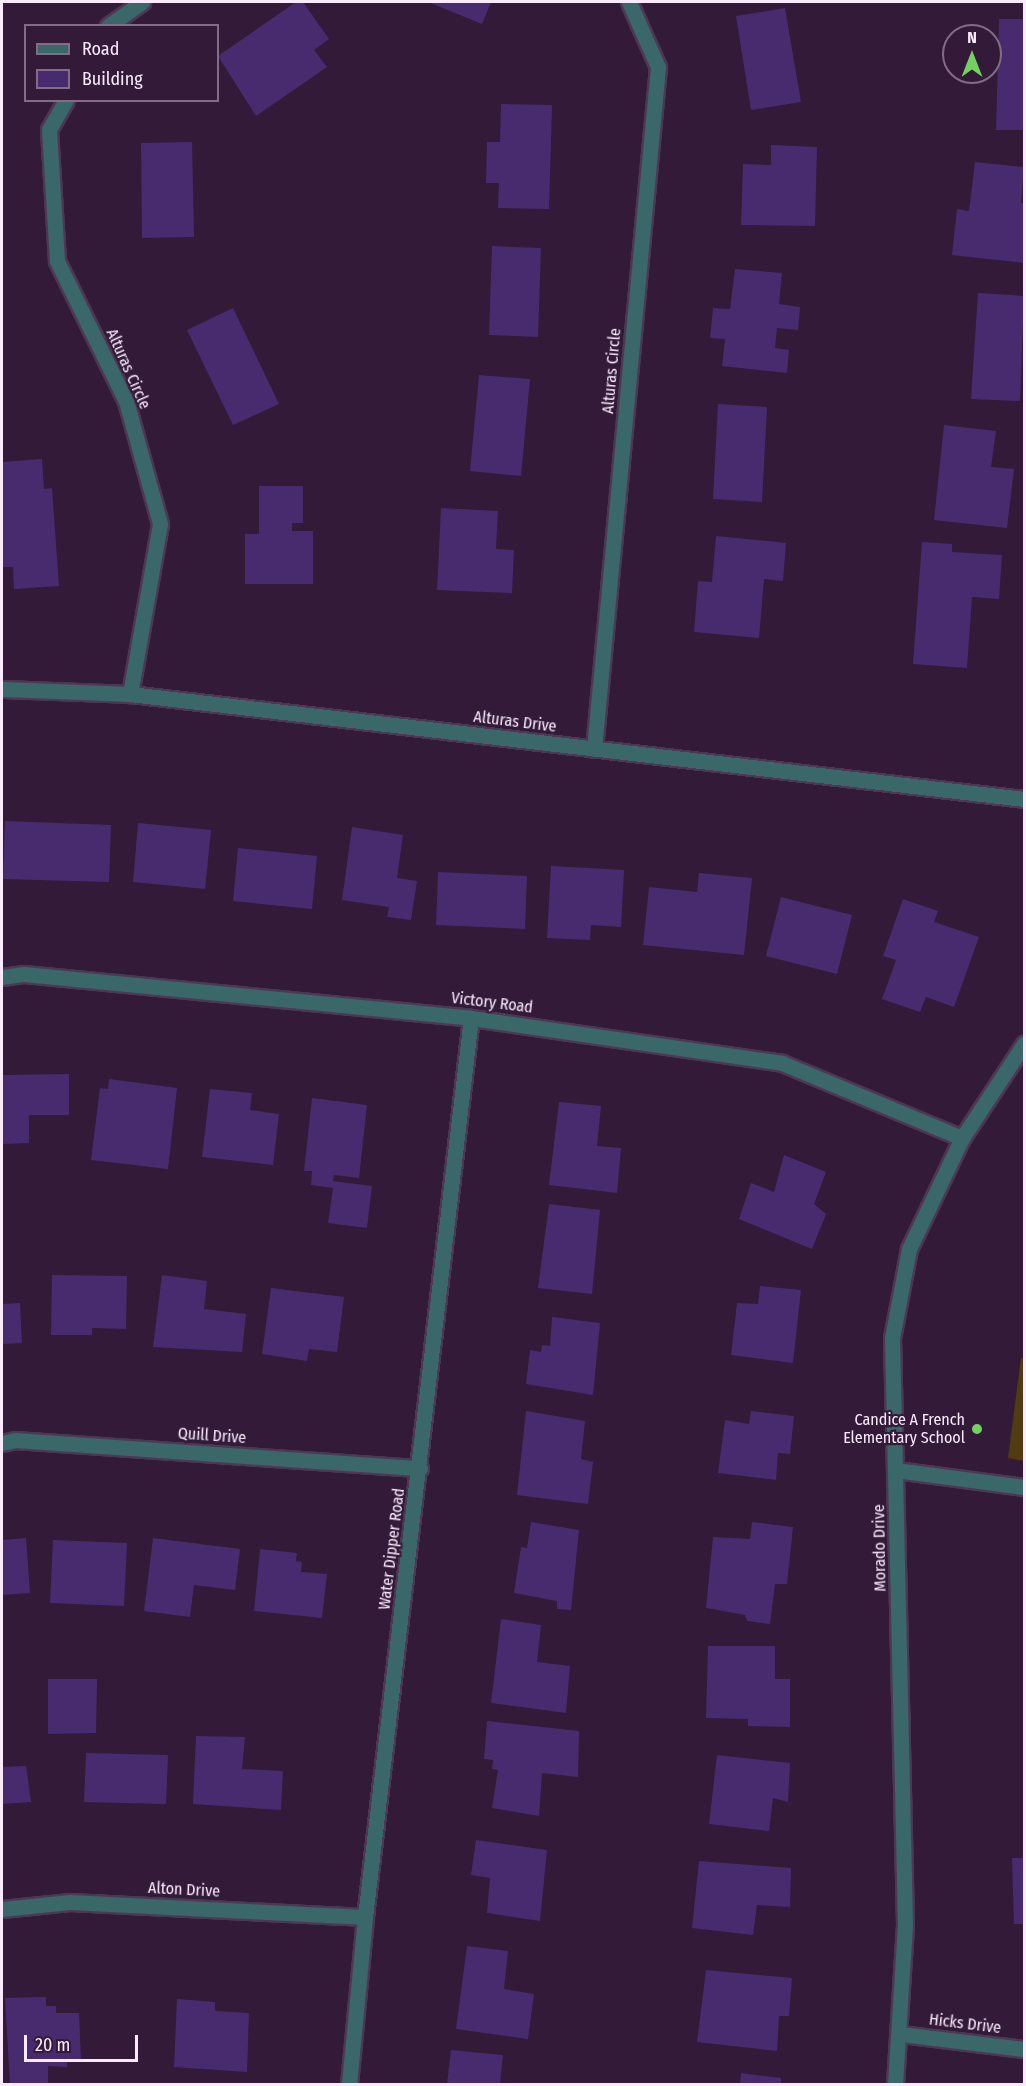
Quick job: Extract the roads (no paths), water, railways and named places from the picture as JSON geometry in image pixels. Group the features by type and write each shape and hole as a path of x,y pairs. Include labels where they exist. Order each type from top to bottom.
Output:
{"street":[{"path":"111,24 142,2"},
{"name":"Alturas Circle","path":"594,749 658,67 629,2"},
{"name":"Alturas Circle","path":"65,102 49,130 57,261 126,401 160,524 130,694"},
{"name":"Alturas Drive","path":"2,689 130,694 1024,798"},
{"name":"Victory Road","path":"2,977 24,974 471,1018 782,1063 962,1138"},
{"name":"Water Dipper Road","path":"349,2085 365,1917 420,1468 471,1018"},
{"name":"Morado Drive","path":"895,2085 901,2034 905,1924 892,1338 909,1249 962,1138 1024,1044"},
{"name":"Quill Drive","path":"2,1443 15,1440 420,1468"},
{"path":"896,1470 1024,1487"},
{"name":"Alton Drive","path":"2,1909 70,1902 365,1917"},
{"name":"Hicks Drive","path":"901,2034 1024,2049"}],"place":[{"name":"Candice A French Elementary School","path":"977,1429"}]}
